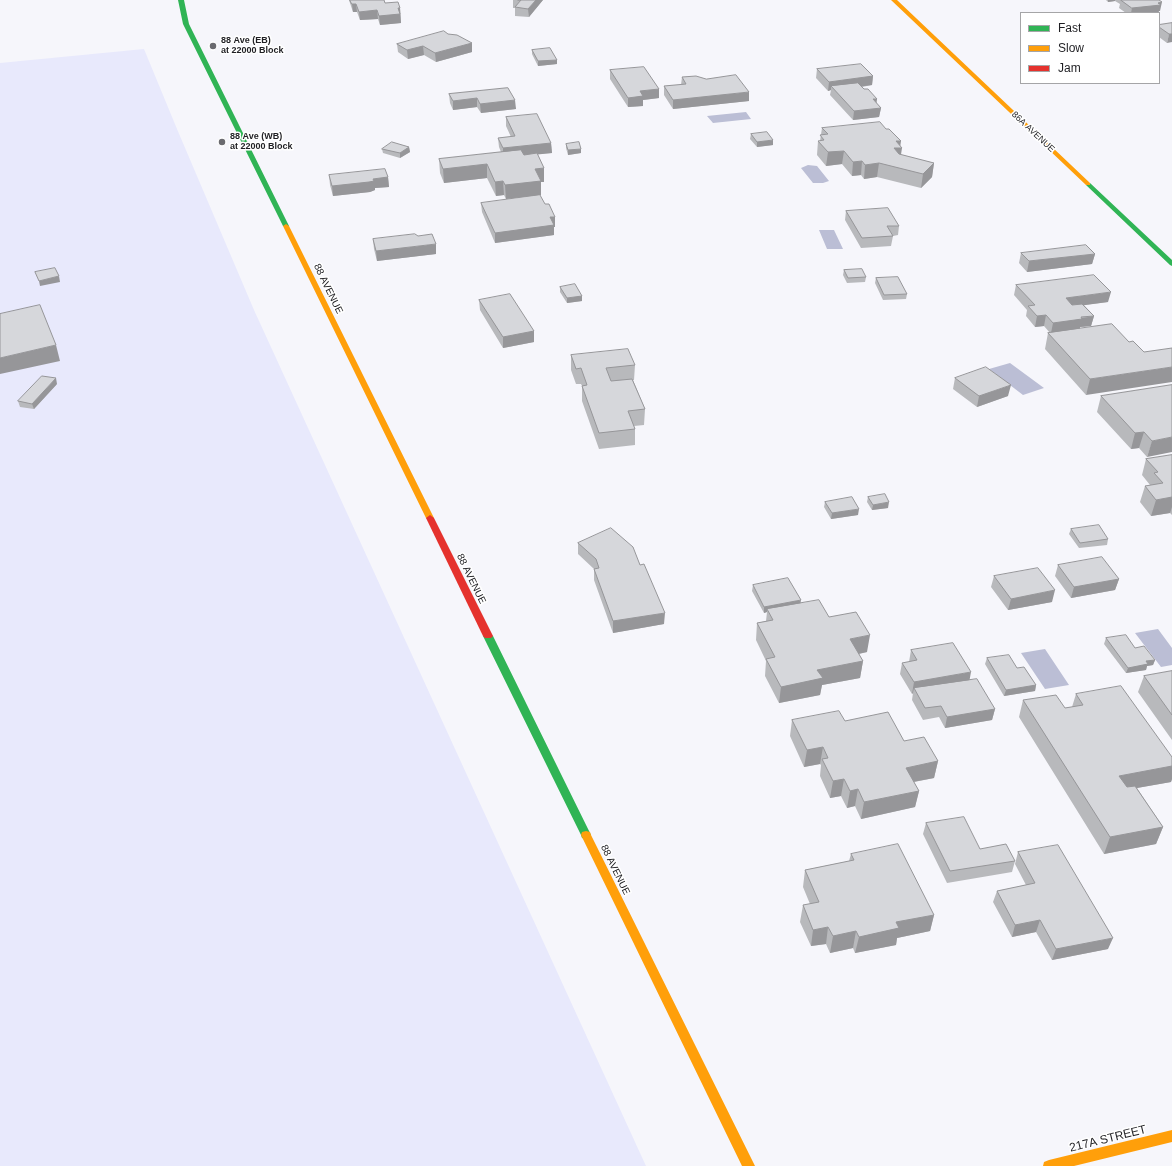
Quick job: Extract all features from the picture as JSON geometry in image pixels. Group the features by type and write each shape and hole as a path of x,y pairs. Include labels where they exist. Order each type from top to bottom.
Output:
{"main road":[{"name":"88 AVENUE","path":"181,0 186,24 749,1166"},
{"name":"86A AVENUE","path":"894,0 1172,264"},
{"name":"217A STREET","path":"1049,1166 1172,1136"}],"shaded area":[{"path":"144,49 254,310 646,1166 0,1166 0,63"},
{"path":"746,112 751,119 713,123 707,116"},
{"path":"808,165 817,166 829,181 823,183 813,183 801,168"},
{"path":"819,230 834,230 843,249 827,249"},
{"path":"1010,363 1044,388 1023,395 989,369"},
{"path":"1158,629 1172,648 1172,665 1161,667 1135,633"},
{"path":"1045,649 1069,685 1045,689 1021,653"}],"building":[{"path":"350,0 384,0 385,3 398,2 400,14 379,16 377,10 359,12 356,4 352,4"},
{"path":"521,0 536,0 528,9 515,7"},
{"path":"1121,0 1159,0 1162,2 1158,3 1161,5 1132,8"},
{"path":"1172,23 1172,34 1169,34 1160,28 1160,25"},
{"path":"444,31 448,34 457,35 472,43 435,53 423,46 407,50 397,44"},
{"path":"550,48 557,60 538,61 532,50"},
{"path":"861,64 873,76 829,82 817,69"},
{"path":"644,67 659,89 640,91 643,96 628,98 610,70"},
{"path":"736,75 749,92 673,100 664,86 686,84 682,77 696,76 706,79"},
{"path":"858,83 864,89 868,89 877,99 873,99 881,108 854,111 831,86"},
{"path":"508,88 515,100 480,104 477,98 453,101 449,94"},
{"path":"537,114 551,143 503,148 498,138 515,136 506,117"},
{"path":"880,122 901,141 896,141 902,148 894,148 899,154 934,163 923,174 879,163 865,165 862,161 853,162 844,151 828,152 818,141 824,140 820,135 828,134 822,128"},
{"path":"767,132 773,140 757,142 751,134"},
{"path":"392,142 409,147 400,153 382,149"},
{"path":"579,142 581,149 568,150 566,144"},
{"path":"521,150 524,155 537,153 544,168 535,169 541,181 505,185 503,181 495,182 487,164 443,169 439,159"},
{"path":"385,169 388,177 373,179 374,181 369,182 332,186 329,175"},
{"path":"540,195 545,204 549,204 555,217 550,217 554,225 495,233 481,203"},
{"path":"888,208 899,226 887,226 893,236 862,238 846,211"},
{"path":"415,234 418,236 432,234 436,244 376,251 373,239"},
{"path":"1086,245 1095,254 1029,261 1021,253"},
{"path":"55,268 59,276 39,281 35,272"},
{"path":"862,269 866,277 848,278 844,270"},
{"path":"1094,275 1111,292 1066,298 1072,305 1082,304 1094,316 1081,317 1082,319 1053,323 1046,315 1037,316 1028,306 1035,305 1016,285"},
{"path":"898,277 907,294 884,295 876,278"},
{"path":"575,284 582,296 567,298 560,287"},
{"path":"510,294 534,331 503,337 479,300"},
{"path":"40,305 56,345 0,358 0,314"},
{"path":"1112,324 1129,342 1133,341 1144,352 1172,348 1172,367 1090,379 1048,333"},
{"path":"628,349 635,365 606,368 611,381 632,379 645,409 628,411 635,429 599,433 582,386 587,385 581,368 576,369 571,355"},
{"path":"986,367 1011,385 979,396 955,378"},
{"path":"42,376 56,378 32,404 18,401"},
{"path":"1172,385 1172,437 1152,441 1144,432 1135,433 1101,396"},
{"path":"1172,455 1172,497 1156,500 1145,486 1163,483 1154,473 1158,472 1146,459"},
{"path":"885,494 889,502 873,505 868,497"},
{"path":"852,497 859,509 832,513 825,502"},
{"path":"1099,525 1108,539 1080,543 1071,529"},
{"path":"611,528 633,547 640,565 644,564 665,613 613,621 594,569 599,568 596,559 578,543"},
{"path":"1102,557 1119,579 1074,587 1058,565"},
{"path":"1038,568 1055,590 1011,599 994,576"},
{"path":"788,578 801,600 764,607 753,585"},
{"path":"819,600 829,617 856,612 870,635 850,639 863,661 817,670 823,678 781,687 766,659 775,657 757,623 773,620 767,609"},
{"path":"1126,635 1135,648 1144,646 1155,660 1146,661 1148,664 1128,668 1106,638"},
{"path":"953,643 971,672 914,682 902,663 917,660 911,650"},
{"path":"1009,655 1017,668 1024,667 1036,685 1006,690 987,658"},
{"path":"1172,671 1172,715 1144,676"},
{"path":"977,679 995,709 947,717 941,706 925,708 914,688"},
{"path":"1121,686 1172,757 1172,766 1119,776 1127,787 1135,786 1163,827 1110,837 1023,700 1056,695 1065,708 1083,705 1076,694"},
{"path":"839,711 845,721 888,712 904,741 924,737 938,761 906,768 919,791 864,802 858,789 850,791 844,779 833,781 822,759 828,758 823,747 807,750 792,720"},
{"path":"964,817 980,849 1006,844 1015,861 950,871 926,823"},
{"path":"898,844 934,915 896,922 899,928 859,937 856,931 833,936 828,927 813,930 803,905 819,902 805,870 854,860 851,854"},
{"path":"1058,845 1113,938 1056,949 1040,920 1015,925 997,891 1035,883 1018,852"}],"traffic: fast":[{"path":"181,0 186,24 286,226"},
{"path":"1088,184 1172,264"},
{"path":"488,636 586,835"}],"traffic: slow":[{"path":"894,0 1088,184"},
{"path":"286,226 430,518"},
{"path":"586,835 749,1166"},
{"path":"1049,1166 1172,1136"}],"traffic: jam":[{"path":"430,518 488,636"}],"place":[{"name":"88 Ave (EB) at 22000 Block","path":"213,46"},
{"name":"88 Ave (WB) at 22000 Block","path":"222,142"}]}
